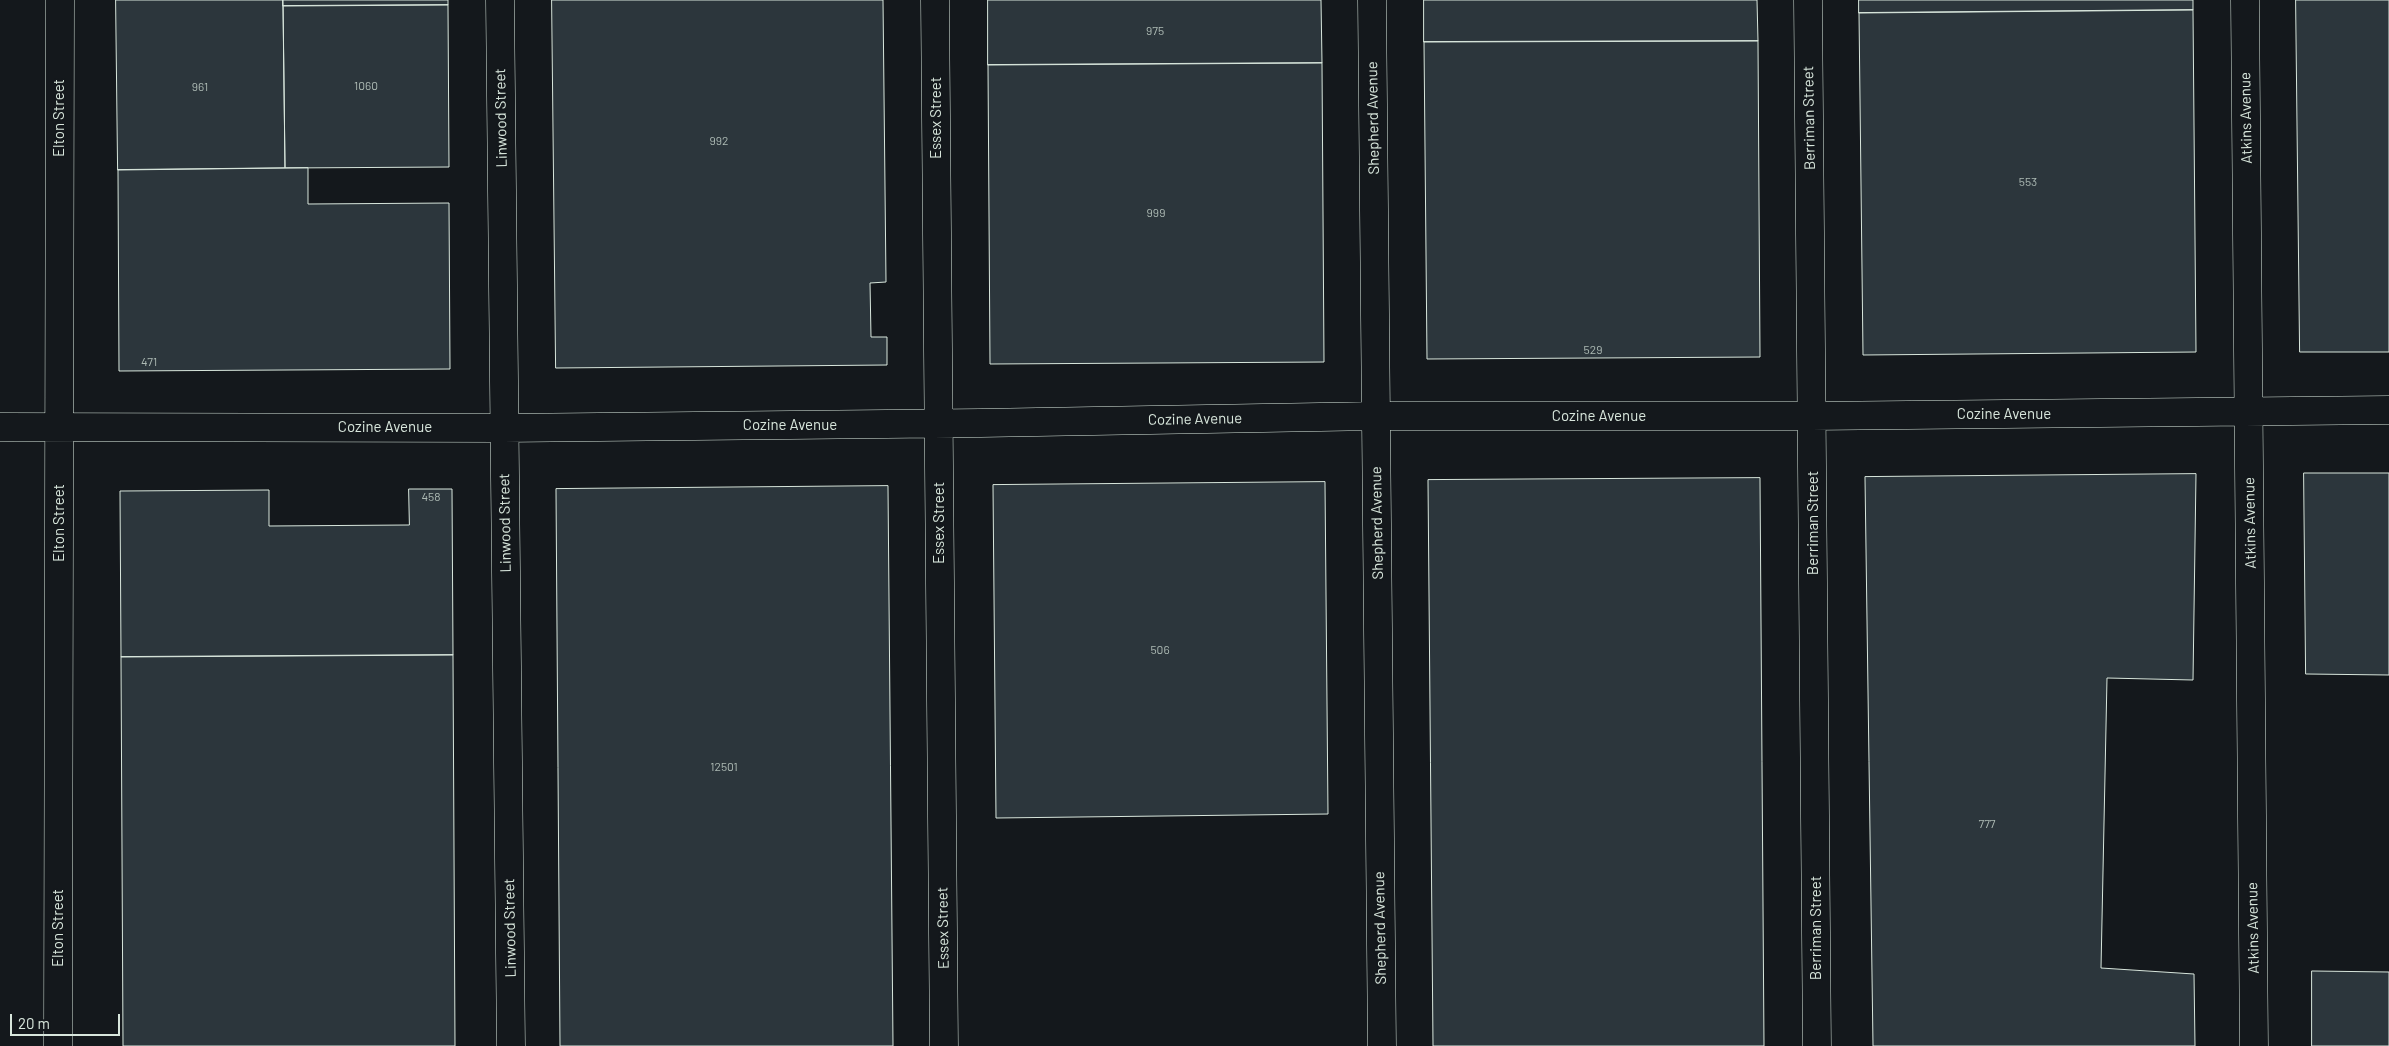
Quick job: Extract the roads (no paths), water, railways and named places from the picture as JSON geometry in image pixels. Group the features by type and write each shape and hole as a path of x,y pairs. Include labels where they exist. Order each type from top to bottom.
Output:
{"street":[{"name":"Elton Street","path":"58,1046 60,0"},
{"name":"Linwood Street","path":"500,0 511,1046"},
{"name":"Essex Street","path":"935,0 944,1046"},
{"name":"Shepherd Avenue","path":"1372,0 1382,1046"},
{"name":"Berriman Street","path":"1808,0 1816,1046"},
{"name":"Atkins Avenue","path":"2245,0 2254,1046"},
{"name":"Cozine Avenue","path":"0,427 504,428 938,424 1376,416 1812,416 2249,413 2389,410"}]}
